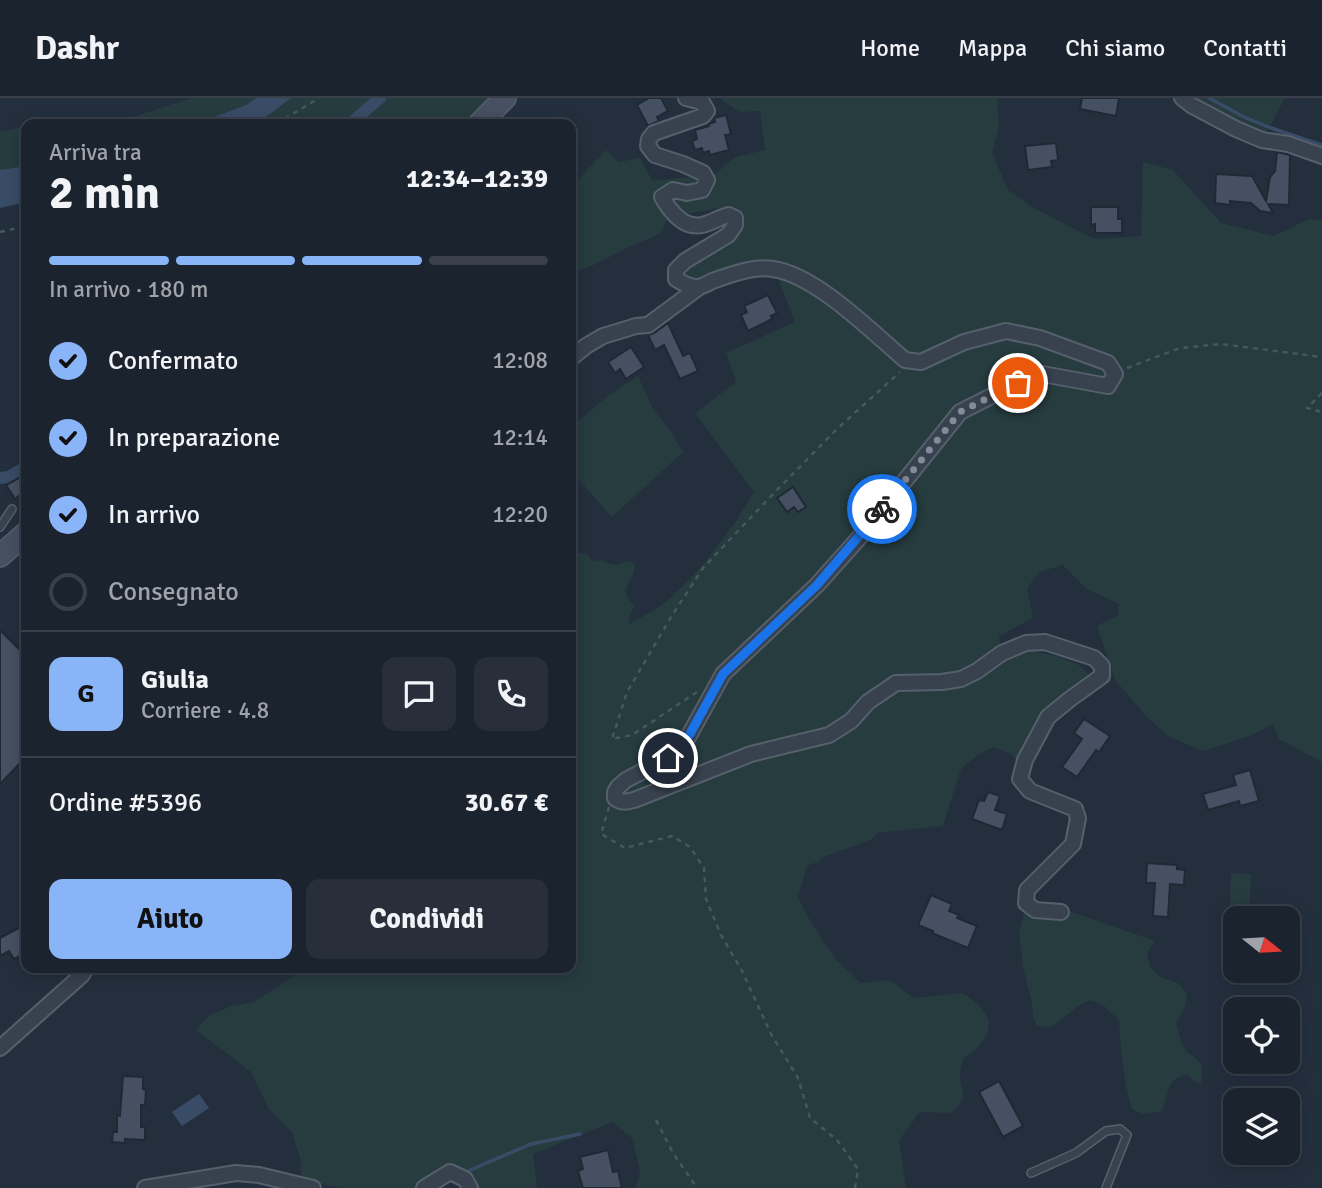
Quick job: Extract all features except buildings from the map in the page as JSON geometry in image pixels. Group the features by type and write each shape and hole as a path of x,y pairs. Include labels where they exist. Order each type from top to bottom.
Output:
{"main road":[{"path":"484,119 505,98"},
{"path":"0,556 21,537"}],"street":[{"path":"686,98 702,102 707,111 703,116 654,133 648,146 655,155 703,173 707,180 702,190 687,193 673,190 662,197 669,209 683,222 700,226 729,215 735,218 735,225 728,235 685,261 676,270 676,279 682,284 698,288"},
{"path":"1182,98 1244,132 1322,156"},
{"path":"576,354 603,337 636,326 648,325 711,281 740,272 771,269 790,273 827,294 905,360 921,362 964,342 1006,331 1040,338 1108,363 1115,374 1108,386 1037,373 960,412 859,538 817,585 723,674 686,741 668,758 626,780 615,792 615,798 619,801 634,800 751,754 829,735 851,721 868,702 896,683 961,679 978,671 1002,653 1026,643 1045,642 1094,658 1102,666 1102,676 1048,717 1026,760 1020,779 1030,791 1074,809 1079,818 1073,844 1027,890 1026,903 1035,910 1061,912"},
{"path":"0,1048 83,973"},
{"path":"424,1188 450,1172 465,1179 470,1188"},
{"path":"145,1188 236,1173 259,1175 313,1188"}],"lane":[{"path":"0,527 12,509"},
{"path":"1031,1173 1076,1153 1106,1131 1121,1129 1127,1135 1106,1188"}],"path":[{"path":"284,119 319,98"},
{"path":"0,232 21,227"},
{"path":"1115,374 1180,348 1221,344 1322,357"},
{"path":"701,689 632,735 612,739 627,691 703,568 836,429 902,371 905,360"},
{"path":"1322,393 1307,408 1322,412"},
{"path":"615,798 609,805 601,834 625,848 672,836 690,847 704,868 706,899 721,934 742,971 771,1034 798,1078 810,1118 837,1140 858,1169 855,1188"},
{"path":"656,1120 673,1153 697,1188"}],"green space":[{"path":"192,98 256,98 246,105 208,119 123,119"},
{"path":"291,98 509,98 487,119 264,119"},
{"path":"719,98 997,98 999,127 992,153 1008,190 1032,207 1094,239 1141,236 1143,162 1173,170 1221,223 1274,236 1309,219 1322,220 1322,762 1279,739 1273,724 1250,736 1203,751 1168,736 1147,717 1115,680 1097,626 1118,615 1119,604 1087,589 1063,565 1039,572 1027,588 1033,618 999,636 1003,662 1031,651 1057,656 1079,665 1095,680 1068,703 1019,764 1011,754 994,747 979,754 961,769 943,826 877,833 870,840 821,858 820,861 807,866 798,898 836,960 861,983 890,980 914,998 963,993 981,1007 988,1018 988,1031 984,1039 975,1050 963,1058 960,1076 963,1096 960,1103 951,1113 920,1112 899,1140 906,1188 636,1188 640,1171 632,1138 612,1122 533,1154 537,1188 468,1188 458,1171 424,1188 343,1188 301,1181 301,1161 292,1132 269,1109 251,1072 196,1030 210,1015 232,1006 254,1002 298,973 576,973 576,555 587,554 593,561 602,560 614,565 627,561 635,564 634,573 625,590 628,599 635,606 630,614 629,624 666,602 694,574 726,534 754,492 695,413 736,382 726,353 795,322 777,276 755,273 707,287 679,275 682,270 732,243 741,229 741,212 733,206 673,216 666,221 659,234 576,272 576,182 606,150 619,162 640,158 652,180 713,176 735,157 765,150 760,111 740,112"},
{"path":"1192,98 1285,98 1265,136 1211,111"},
{"path":"21,127 21,167 0,170 0,132"},
{"path":"638,376 653,409 683,452 612,517 576,477 576,423 608,396"},
{"path":"1231,873 1251,874 1250,906 1230,906"},
{"path":"1040,901 1155,941 1147,953 1150,967 1160,977 1178,983 1187,994 1185,1006 1176,1023 1186,1052 1202,1065 1201,1085 1187,1075 1176,1078 1170,1085 1162,1111 1143,1114 1132,1109 1129,1098 1119,1020 1104,1006 1091,1000 1049,1028 1037,1026 1023,966 1019,933 1025,910"}],"water":[{"path":"256,98 291,98 264,119 208,119 246,105"},
{"path":"21,167 21,203 0,208 0,170"},
{"path":"199,1094 209,1108 182,1126 172,1112"}],"waterway":[{"path":"356,119 380,98"},
{"path":"1209,98 1244,117 1322,145"},
{"path":"0,478 9,477 21,470"},
{"path":"468,1171 531,1144 580,1134"}],"way so far":[{"path":"882,509 960,412 1018,383"}],"route":[{"path":"668,758 686,741 723,674 817,585 882,509"}]}
